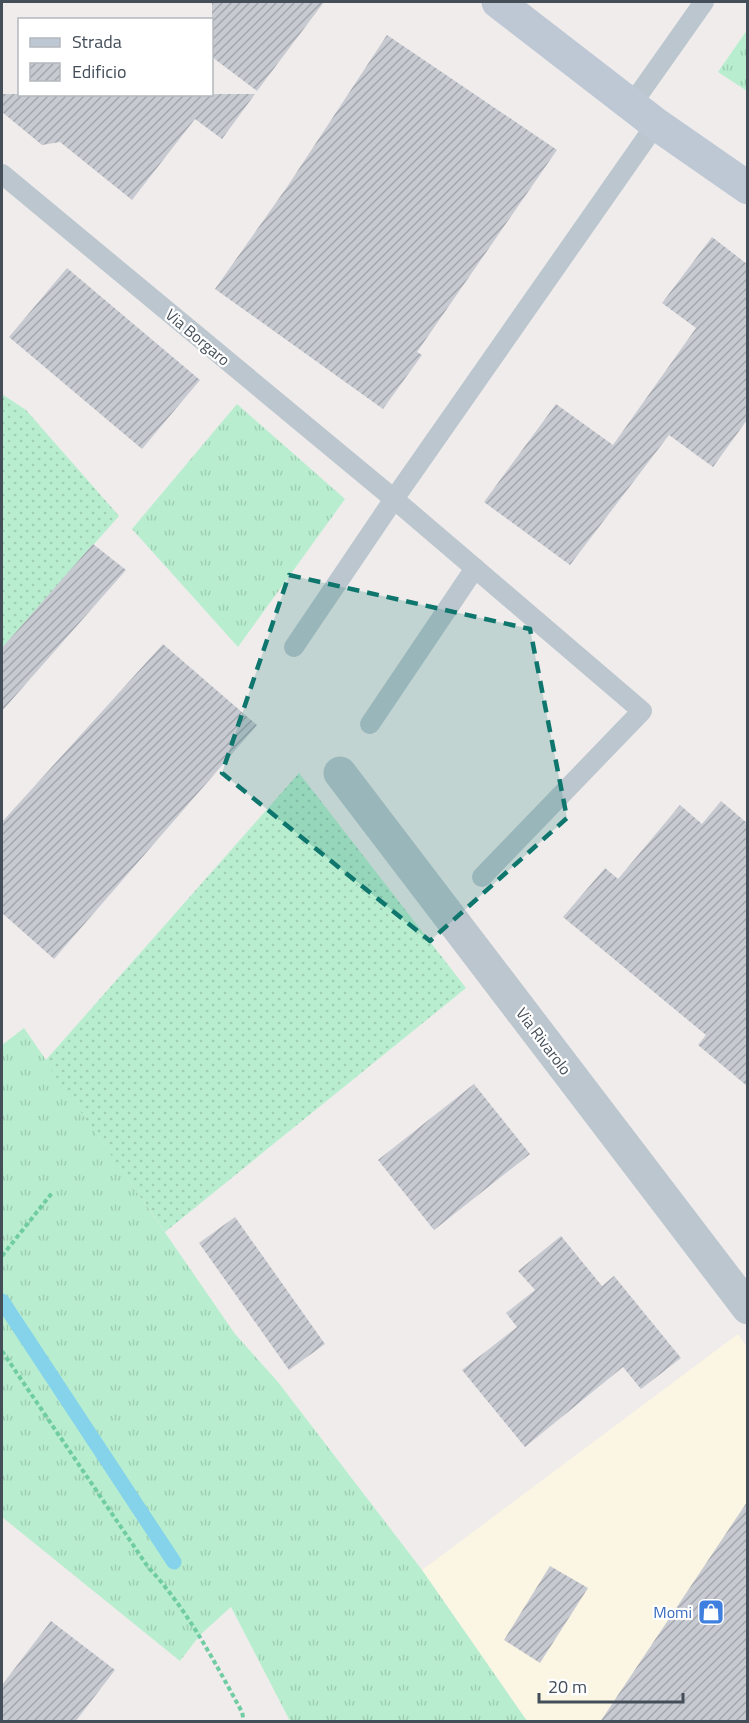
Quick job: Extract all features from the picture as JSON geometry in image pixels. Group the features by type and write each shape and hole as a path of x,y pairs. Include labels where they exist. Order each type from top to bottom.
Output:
{"street":[{"path":"498,2 644,114 747,188"},
{"name":"Via Rivarolo","path":"340,773 747,1308"}],"lane":[{"path":"294,647 394,499 644,114 704,2"},
{"name":"Via Borgaro","path":"2,174 394,499 642,711 482,877"},
{"path":"370,724 475,568"}],"path":[{"path":"2,1256 52,1193"},
{"path":"2,1351 148,1567 173,1594 200,1635 249,1722"},
{"path":"242,1712 244,1722"}],"highlighted area":[{"path":"289,575 530,629 567,818 430,941 222,773"}],"shaded area":[{"path":"738,1334 747,1347 747,1721 527,1721 422,1570"}],"green space":[{"path":"747,30 747,91 718,72"},
{"path":"2,394 26,410 119,516 2,648"},
{"path":"237,404 345,499 238,647 132,529"},
{"path":"299,773 466,988 165,1232 45,1061"},
{"path":"24,1028 235,1334 278,1382 422,1570 527,1721 290,1721 231,1607 200,1635 180,1661 2,1517 2,1045"}],"building":[{"path":"212,2 324,2 257,91 213,58"},
{"path":"387,35 557,150 417,352 422,355 383,409 215,289 287,187"},
{"path":"2,94 18,94 18,96 213,96 213,94 255,94 222,139 195,119 132,200 60,142 42,145 2,112"},
{"path":"712,237 747,264 747,420 713,467 669,435 570,565 484,502 556,404 613,445 696,328 662,303"},
{"path":"67,268 200,380 142,449 9,337"},
{"path":"93,544 126,570 2,711 2,648"},
{"path":"163,644 257,725 54,959 2,913 2,822"},
{"path":"721,801 747,823 747,1086 698,1045 706,1035 563,917 605,868 618,879 680,805 702,824"},
{"path":"474,1084 530,1154 434,1230 378,1160"},
{"path":"235,1217 325,1344 289,1370 199,1243"},
{"path":"561,1236 602,1286 614,1276 681,1358 641,1389 623,1367 525,1447 462,1370 517,1327 506,1313 535,1290 518,1271"},
{"name":"Momi","path":"747,1502 747,1722 600,1722"},
{"path":"550,1566 588,1588 540,1663 504,1640"},
{"path":"51,1621 115,1670 75,1722 2,1722 2,1685"}],"waterway":[{"path":"2,1301 174,1562"}],"place":[{"name":"Momi","path":"711,1612"}]}
